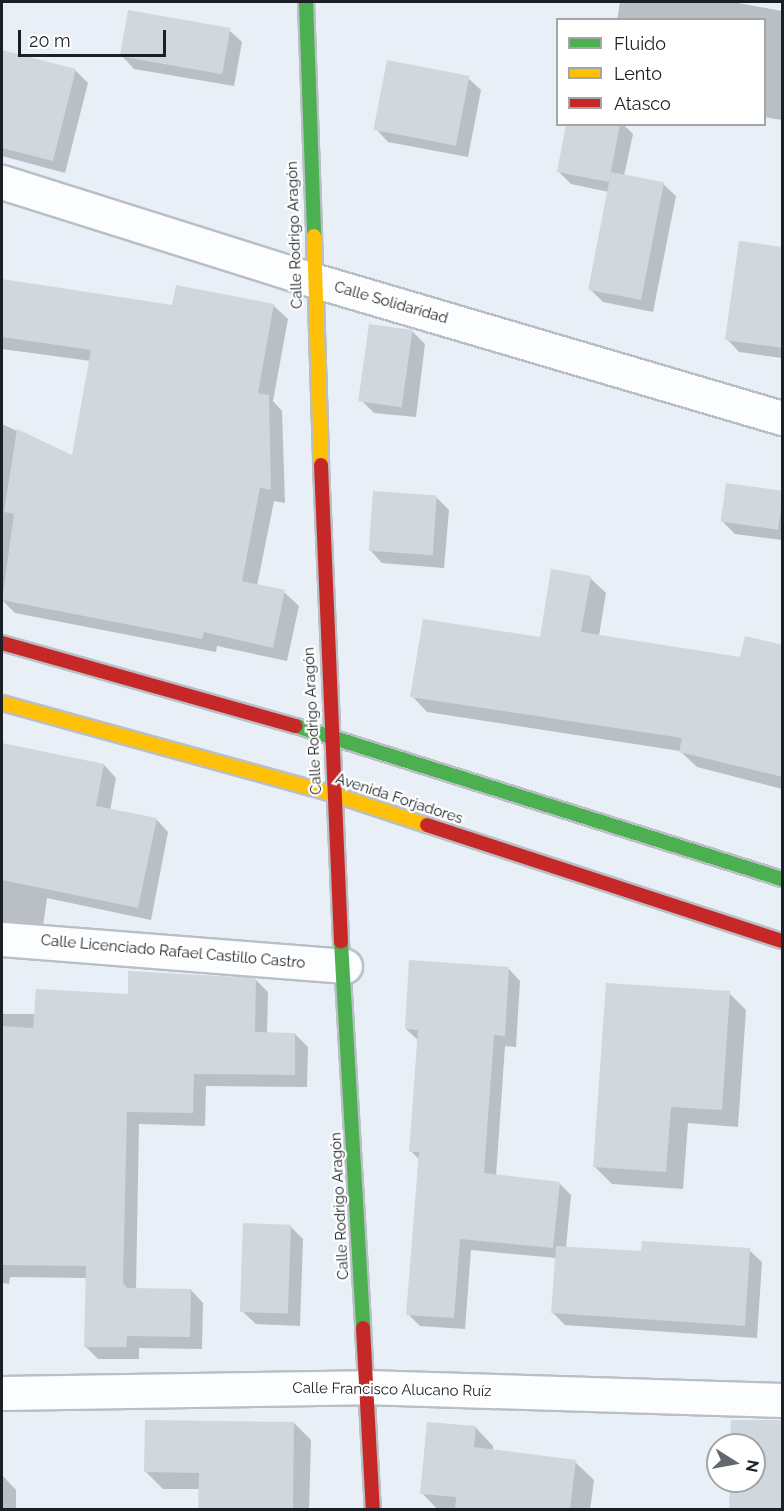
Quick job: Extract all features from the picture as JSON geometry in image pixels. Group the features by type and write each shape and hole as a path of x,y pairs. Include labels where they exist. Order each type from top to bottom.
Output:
{"main road":[{"name":"Calle Rodrigo Aragón","path":"306,2 313,280 330,736 345,966 365,1387 374,1509"},
{"path":"2,643 330,736 783,879"},
{"name":"Avenida Forjadores","path":"2,703 333,794 783,941"}],"street":[{"name":"Calle Solidaridad","path":"2,182 313,280 783,418"},
{"name":"Calle Licenciado Rafael Castillo Castro","path":"2,939 345,966"},
{"name":"Calle Francisco Alucano Ruíz","path":"2,1393 365,1387 783,1400"}],"building":[{"path":"128,10 230,28 222,74 120,56"},
{"path":"2,50 76,69 53,161 2,148"},
{"path":"387,60 469,76 456,146 373,130"},
{"path":"566,126 620,126 609,182 557,172"},
{"path":"611,172 664,182 641,300 588,290"},
{"path":"739,241 783,247 783,348 725,340"},
{"path":"2,279 172,305 176,285 274,304 258,393 269,395 271,490 260,488 242,581 285,590 273,648 204,632 202,639 2,600 14,514 4,512 17,429 72,455 91,350 2,337"},
{"path":"369,324 413,330 402,407 358,401"},
{"path":"726,483 782,491 778,530 721,522"},
{"path":"373,491 437,495 433,555 369,551"},
{"path":"551,569 591,576 581,632 740,657 745,636 783,645 783,777 679,752 682,738 410,697 423,619 540,637"},
{"path":"2,743 104,764 96,806 157,818 138,908 2,880"},
{"path":"409,960 509,967 505,1036 494,1035 484,1173 560,1182 553,1248 460,1239 454,1318 406,1315 419,1152 409,1152 418,1030 405,1029"},
{"path":"128,971 256,978 255,1032 295,1033 295,1075 194,1074 193,1113 127,1112 123,1283 127,1288 191,1289 190,1337 127,1336 126,1347 84,1347 86,1266 2,1265 2,1026 33,1028 36,989 128,994"},
{"path":"606,983 730,991 722,1110 671,1107 666,1172 593,1167"},
{"path":"243,1223 291,1225 288,1314 240,1312"},
{"path":"642,1241 750,1248 745,1326 551,1313 556,1246 641,1251"},
{"path":"145,1420 294,1422 293,1509 198,1509 199,1473 144,1472"},
{"path":"731,1420 783,1420 783,1509 729,1509 730,1493 766,1493 766,1433 730,1433"},
{"path":"427,1422 476,1426 474,1447 576,1460 570,1509 455,1509 456,1497 420,1494"}],"traffic: fast":[{"path":"306,2 314,236"},
{"path":"296,726 782,879"},
{"path":"341,942 363,1328"}],"traffic: slow":[{"path":"314,236 321,465"},
{"path":"2,703 333,794 427,825"}],"traffic: jam":[{"path":"321,465 341,942"},
{"path":"2,643 296,726"},
{"path":"427,825 782,941"},
{"path":"363,1328 373,1510"}]}
